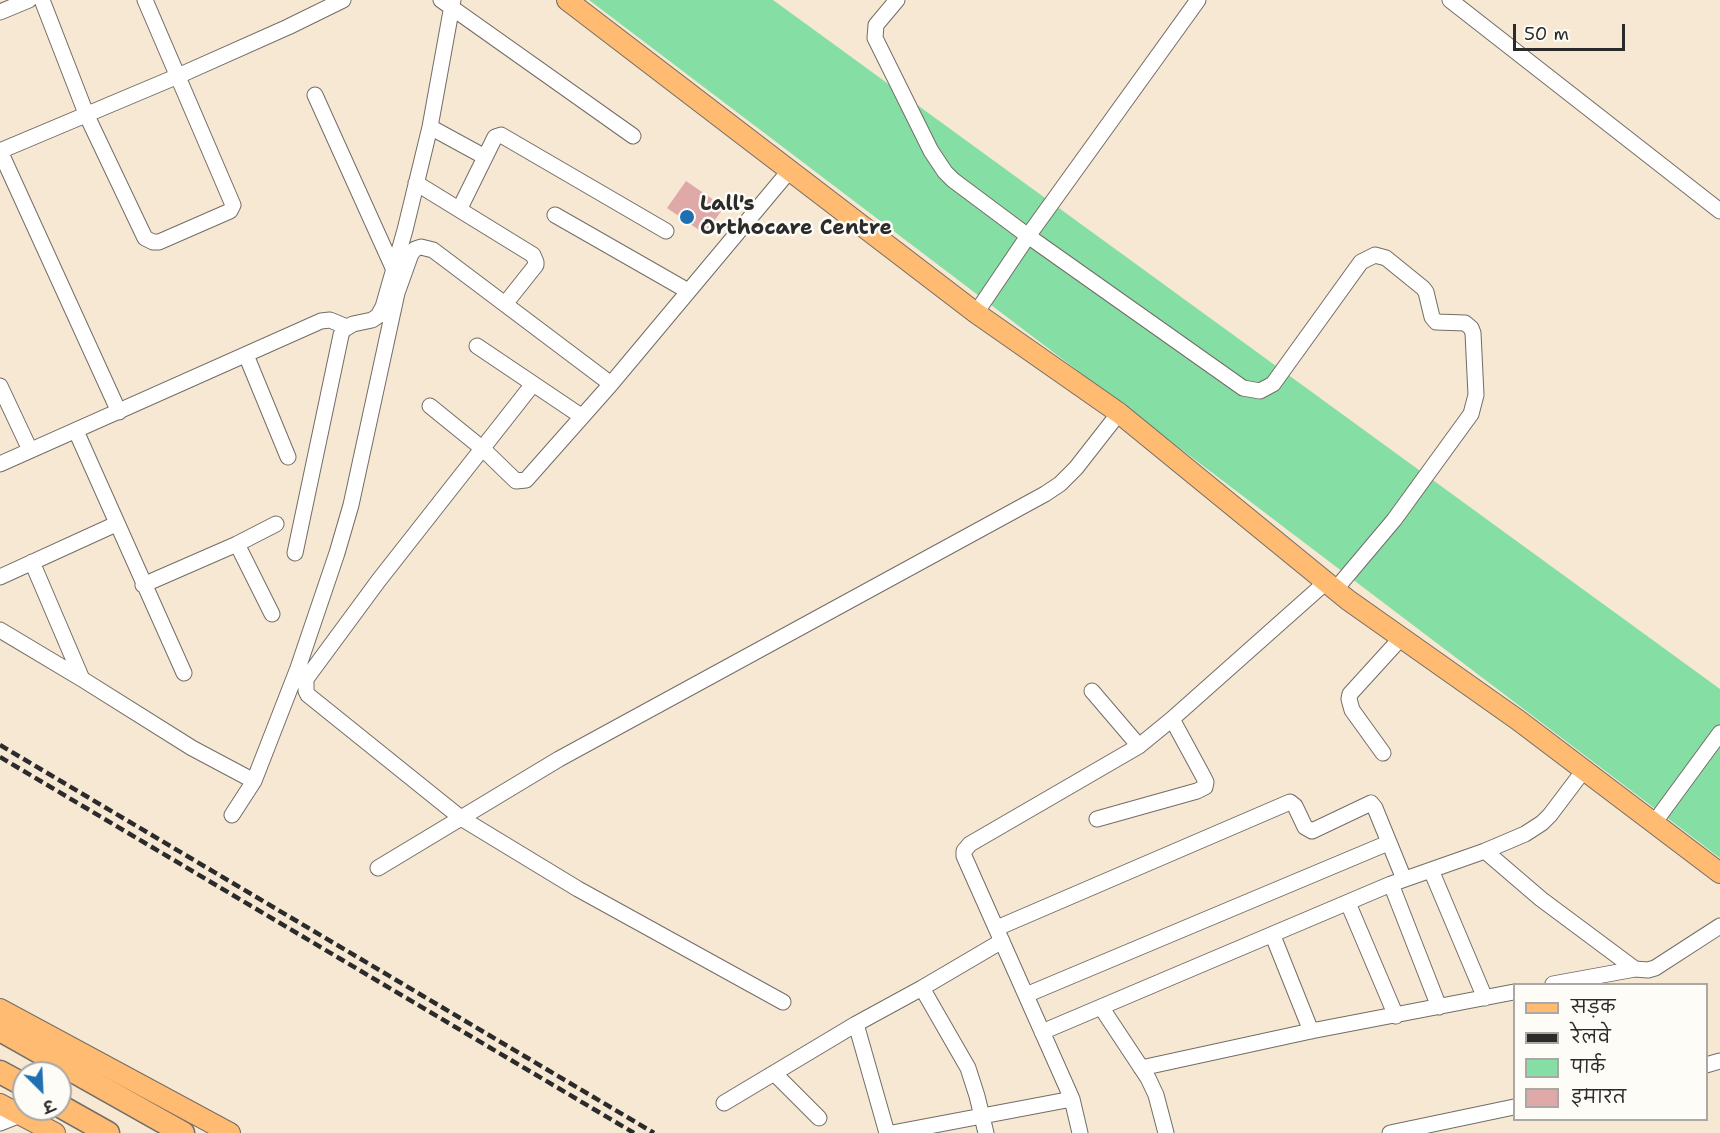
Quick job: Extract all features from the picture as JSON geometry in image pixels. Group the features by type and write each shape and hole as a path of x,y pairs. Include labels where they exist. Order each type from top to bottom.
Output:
{"highway":[{"path":"0,1030 183,1133"},
{"path":"72,1113 108,1133"}],"main road":[{"path":"567,0 976,313 1119,413 1330,586 1518,720 1720,873"},
{"path":"0,1009 230,1133"},
{"path":"32,1121 55,1133"}],"street":[{"path":"0,12 29,0"},
{"path":"42,0 87,116 144,238 148,241 159,242 230,211 233,205 145,0"},
{"path":"119,412 0,151 87,116 344,0"},
{"path":"897,0 876,25 875,38 931,152 953,180 1243,388 1253,391 1267,389 1273,384 1361,262 1375,255 1386,258 1423,288 1432,317 1436,322 1468,324 1473,333 1476,395 1472,414 1394,520 1330,586 1139,746 970,844 964,851 964,856 1072,1099 1080,1133"},
{"path":"976,313 1028,236 1198,0"},
{"path":"1450,0 1720,211"},
{"path":"295,553 343,330 372,320 380,312 394,270 430,127 449,3 633,136"},
{"path":"315,95 394,270"},
{"path":"430,127 486,157"},
{"path":"460,208 495,137 501,135 666,231"},
{"path":"430,406 483,449 516,481 523,481 611,384 790,170"},
{"path":"416,183 533,255 536,265 505,304"},
{"path":"555,215 688,291"},
{"path":"232,815 254,781 298,668 337,553 351,505 397,293 411,254 415,249 421,247 433,250 611,384"},
{"path":"0,464 326,319 347,327"},
{"path":"477,346 580,416"},
{"path":"246,355 288,457"},
{"path":"533,384 379,580 306,679 308,695 461,818 578,889 783,1002"},
{"path":"0,386 30,450"},
{"path":"378,868 559,759 1045,494 1060,484 1076,468 1119,413"},
{"path":"76,431 184,673"},
{"path":"0,577 117,524"},
{"path":"143,585 237,544 276,524"},
{"path":"237,544 272,614"},
{"path":"32,562 82,679"},
{"path":"0,630 192,748 254,781"},
{"path":"1383,753 1353,710 1349,699 1350,694 1401,638"},
{"path":"1092,691 1139,746"},
{"path":"1097,819 1205,787 1206,782 1172,719"},
{"path":"1654,823 1720,733"},
{"path":"1042,1032 1397,882 1485,851 1525,834 1542,823 1584,770"},
{"path":"724,1103 856,1024 922,988 999,935 1290,802 1295,806 1305,827 1312,831 1371,803 1375,808 1439,1007"},
{"path":"1026,994 1388,843"},
{"path":"1485,851 1540,899 1635,969"},
{"path":"1431,870 1485,998"},
{"path":"1348,903 1396,1016"},
{"path":"1558,983 1635,969 1655,968 1720,926"},
{"path":"1273,936 1311,1031"},
{"path":"922,988 968,1068 986,1133"},
{"path":"1141,1068 1311,1031 1513,992"},
{"path":"1101,1007 1156,1095 1166,1133"},
{"path":"856,1024 887,1133"},
{"path":"774,1073 819,1118"},
{"path":"892,1133 1072,1099"},
{"path":"1390,1133 1513,1107"}],"green space":[{"path":"589,0 773,0 1720,689 1720,858"}],"building":[{"path":"686,181 724,207 705,234 667,208"}],"railway":[{"path":"0,745 654,1133"},
{"path":"0,757 634,1133"}],"place":[{"name":"Lall's Orthocare Centre","path":"687,217"}]}
